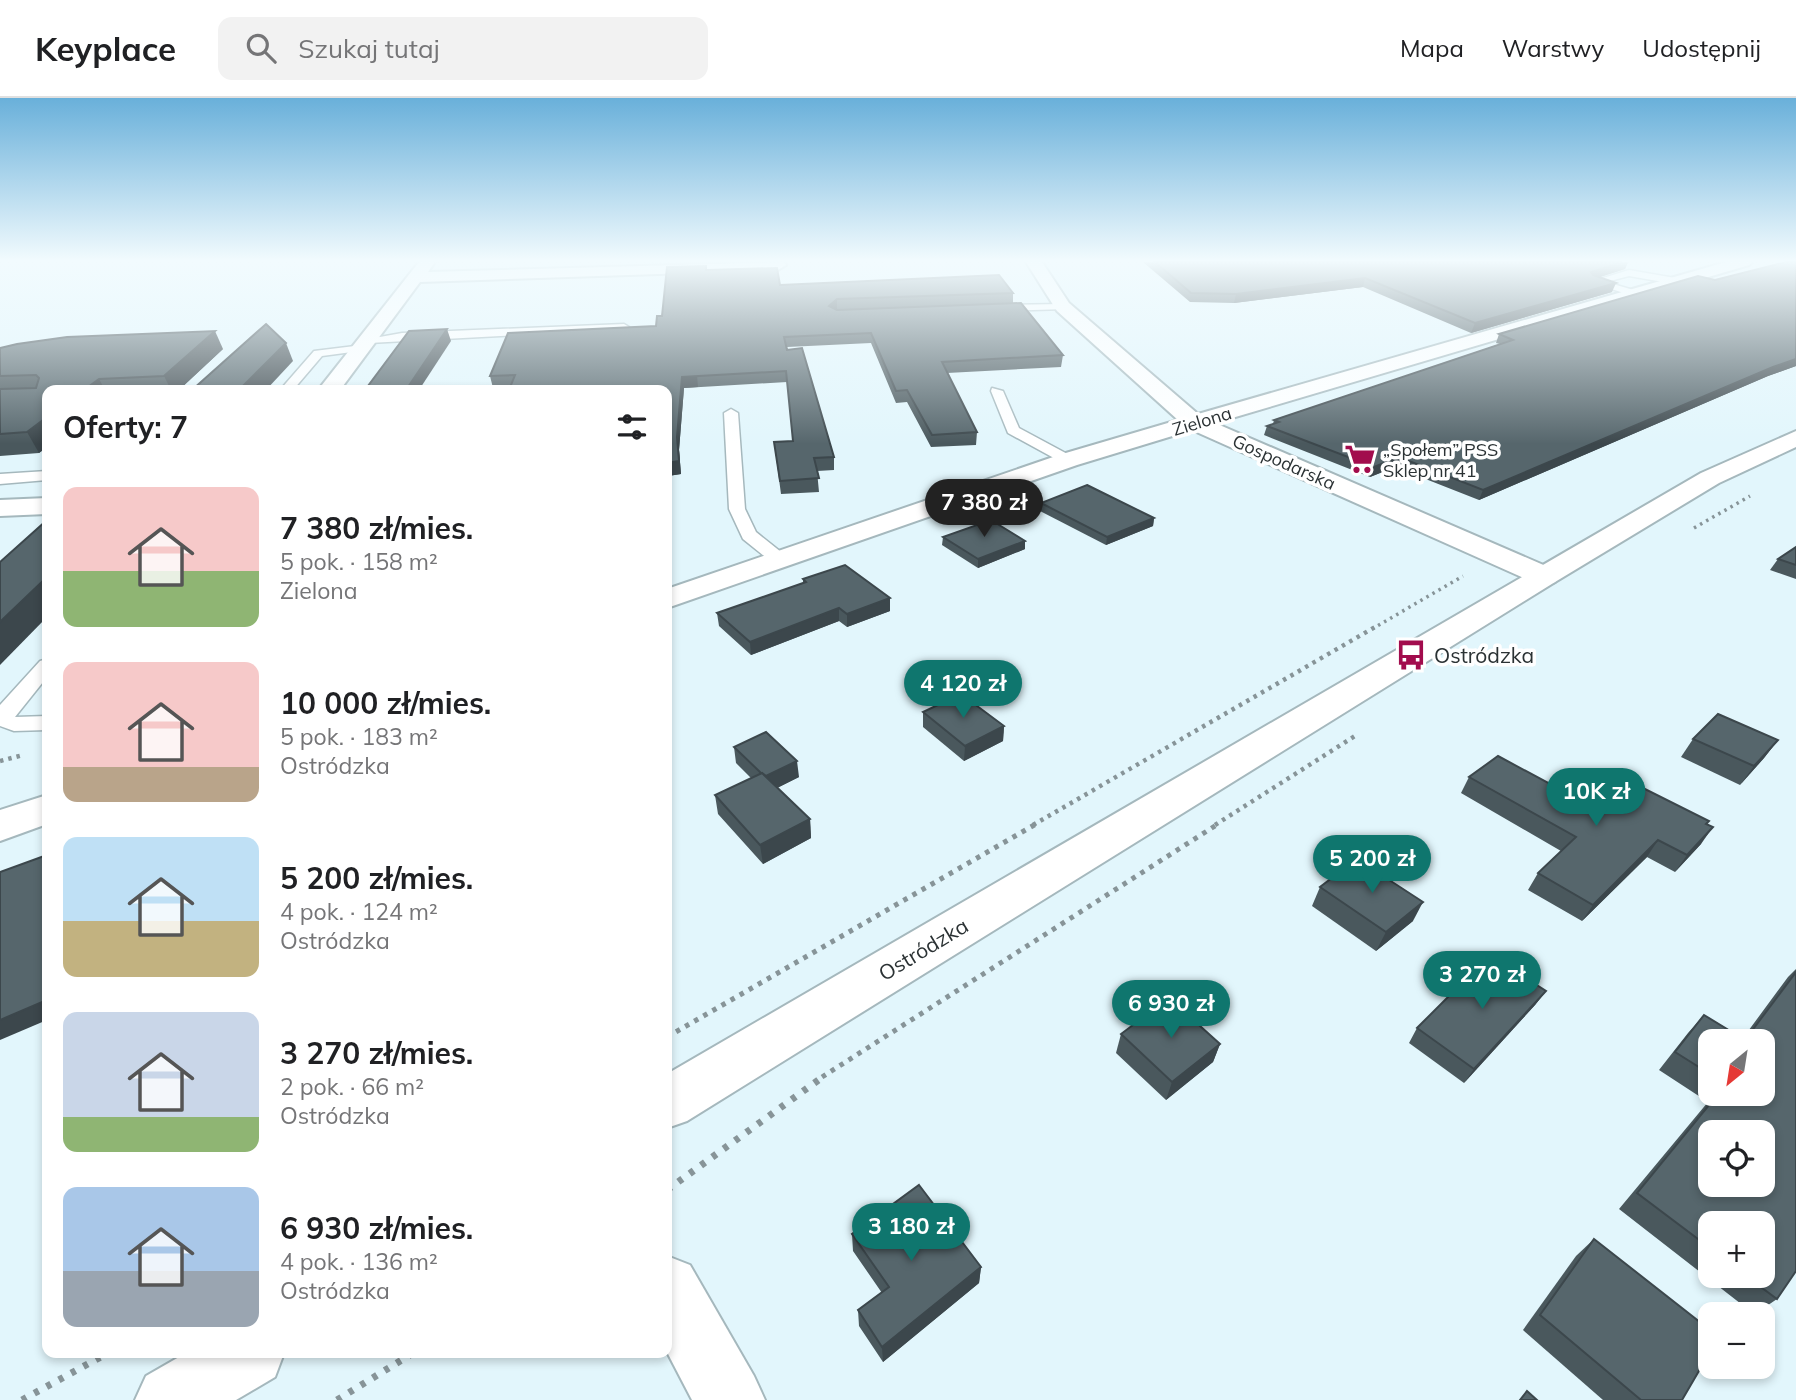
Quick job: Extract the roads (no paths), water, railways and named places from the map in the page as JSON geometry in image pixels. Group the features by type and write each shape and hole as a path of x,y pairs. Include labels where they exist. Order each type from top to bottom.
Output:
{"street":[{"path":"333,385 382,323"},
{"name":"Gospodarska","path":"1081,323 1195,423 1544,576"},
{"name":"Zielona","path":"672,597 1068,460 1533,323"},
{"name":"Ostródzka","path":"672,1100 1710,478 1796,438"},
{"path":"0,508 42,506"},
{"path":"0,826 42,812"},
{"path":"672,1297 730,1400"},
{"path":"170,1400 242,1358"}],"lane":[{"path":"290,385 318,354 402,336 624,327"},
{"path":"997,391 1013,430 1068,460"},
{"path":"731,413 737,509 749,535 780,560"},
{"path":"0,479 42,476"},
{"path":"42,671 5,713 4,720 14,724 42,723"}],"place":[{"name":"„Społem” PSS Sklep nr 41","path":"1360,459"},
{"name":"Ostródzka","path":"1411,655"}]}
